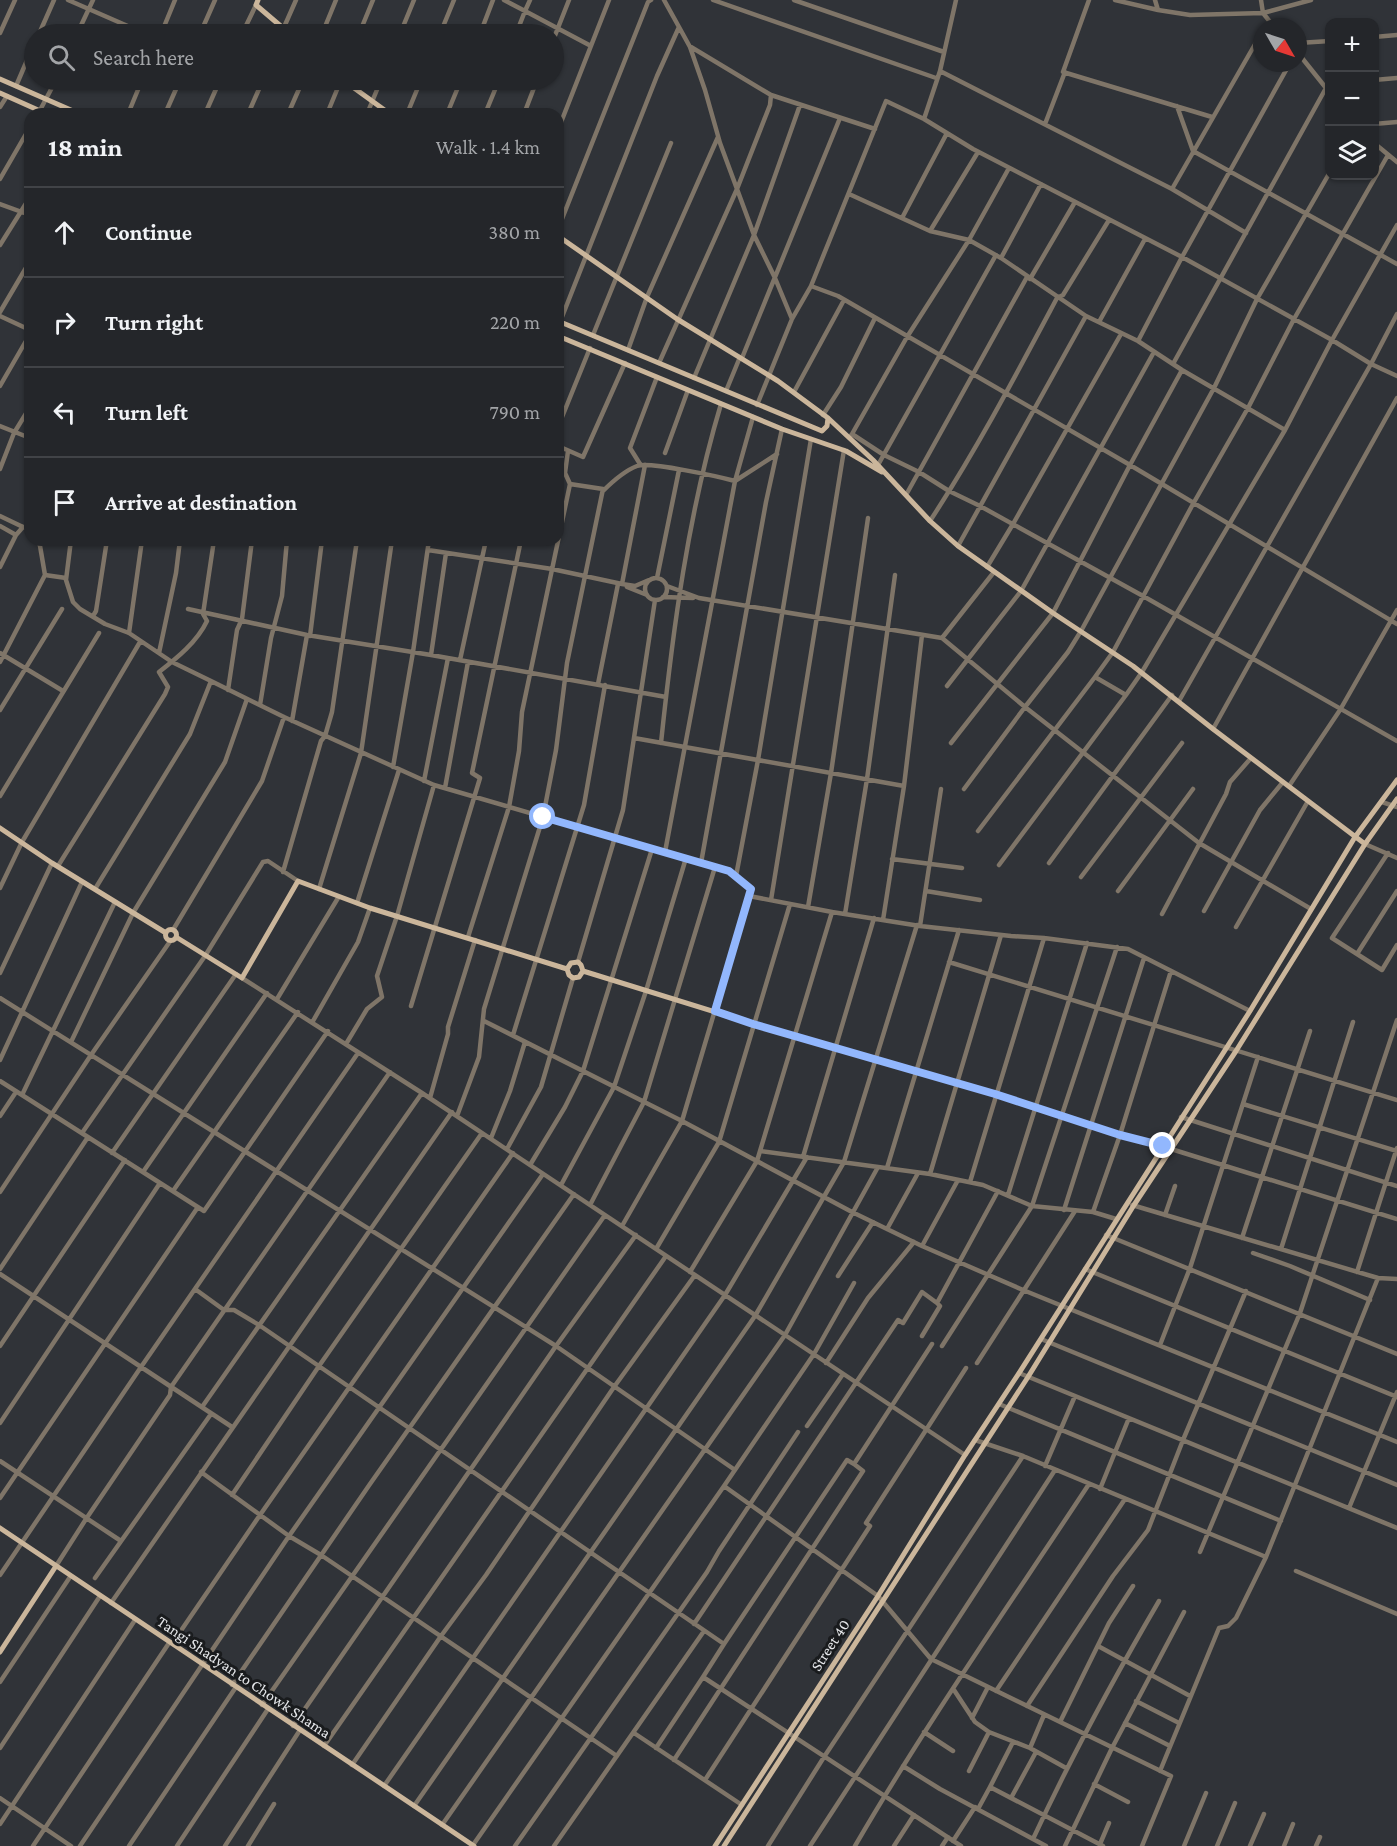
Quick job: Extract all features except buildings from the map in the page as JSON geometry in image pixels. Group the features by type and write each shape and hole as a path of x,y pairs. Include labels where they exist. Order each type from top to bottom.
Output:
{"main road":[{"path":"257,2 275,24"},
{"path":"0,79 24,90"},
{"path":"25,90 65,108"},
{"path":"357,90 382,108"},
{"path":"0,93 31,108"},
{"path":"564,240 677,319 770,375 826,416 851,436 930,521 958,546 1142,672 1213,729 1365,843"},
{"path":"564,324 822,431 827,426 826,416"},
{"path":"564,338 782,429 844,450 887,475"},
{"name":"Street 40","path":"715,1846 791,1736 880,1598 964,1455 1041,1339 1250,1011 1356,837 1397,780"},
{"path":"880,1598 1008,1408 1134,1205 1236,1051 1365,843 1395,806 1397,799"},
{"path":"0,828 55,865 166,933 167,939 174,939 242,978 298,881 338,898 567,969 573,978 579,977 583,971"},
{"path":"166,933 173,930 177,933 174,939"},
{"path":"567,969 571,963 578,962 583,971 612,981 917,1073 995,1094 1120,1135 1171,1149"},
{"name":"Tangi Shadyan to Chowk Shama","path":"0,1528 473,1846"},
{"path":"0,1652 56,1566"},
{"path":"724,1846 791,1736"}],"street":[{"path":"0,33 15,0"},
{"path":"43,24 54,0"},
{"path":"68,0 123,24"},
{"path":"82,24 93,0"},
{"path":"165,24 175,0"},
{"path":"204,24 215,0"},
{"path":"286,24 296,0"},
{"path":"326,24 336,0"},
{"path":"363,24 373,0"},
{"path":"404,24 414,0"},
{"path":"444,24 454,0"},
{"path":"484,24 494,0"},
{"path":"504,0 548,24"},
{"path":"520,24 530,0"},
{"path":"559,24 569,0"},
{"path":"564,115 609,0"},
{"path":"564,215 648,2 651,0"},
{"path":"663,0 690,46 718,137 754,235 792,320"},
{"path":"713,0 936,78"},
{"path":"794,0 944,52"},
{"path":"924,119 940,71 956,0"},
{"path":"1045,124 1089,0"},
{"path":"1115,0 1190,15 1263,13 1311,0"},
{"path":"1155,0 1158,10"},
{"path":"1261,0 1265,18"},
{"path":"247,24 257,2"},
{"path":"564,310 657,76 679,27"},
{"path":"564,32 591,46"},
{"path":"1379,36 1397,34"},
{"path":"1307,42 1325,40"},
{"path":"690,46 771,95 875,129"},
{"path":"1172,189 1253,47"},
{"path":"1307,64 1325,85"},
{"path":"16,86 24,67"},
{"path":"940,71 1172,189 1246,233"},
{"path":"1065,72 1212,117"},
{"path":"1138,341 1285,72"},
{"path":"1379,80 1397,78"},
{"path":"1173,364 1325,88"},
{"path":"41,108 51,90"},
{"path":"130,108 138,90"},
{"path":"168,108 176,90"},
{"path":"208,108 216,90"},
{"path":"251,108 259,90"},
{"path":"291,108 299,90"},
{"path":"330,108 338,90"},
{"path":"369,108 376,90"},
{"path":"410,108 418,90"},
{"path":"449,108 457,90"},
{"path":"487,108 495,90"},
{"path":"526,108 533,90"},
{"path":"659,363 737,189 770,105 771,95"},
{"path":"0,107 7,96"},
{"path":"757,405 792,320 811,286 885,101 924,119 978,152 1182,257 1371,364 1397,376"},
{"path":"694,378 754,235 800,105"},
{"path":"1177,106 1193,151 1397,264"},
{"path":"726,391 840,118"},
{"path":"1379,124 1397,122"},
{"path":"902,218 947,133"},
{"path":"628,350 647,297 718,137"},
{"path":"0,179 24,138"},
{"path":"593,335 671,143"},
{"path":"1379,147 1397,162"},
{"path":"930,231 978,152"},
{"path":"978,831 1113,652 1248,408 1294,319 1388,155"},
{"path":"1010,168 969,240 907,337 851,436 1109,577 1397,741"},
{"path":"964,789 1068,652 1081,631 1214,388 1257,299 1325,179"},
{"path":"878,465 1041,184"},
{"path":"849,194 930,231 969,240 999,256 1086,316 1138,341 1182,370 1285,430"},
{"path":"906,495 973,375 1075,202"},
{"path":"0,204 24,213"},
{"path":"0,245 24,207"},
{"path":"930,521 1006,393 1057,298 1063,295 1109,220"},
{"path":"999,865 1142,672 1285,430 1332,340 1397,225"},
{"path":"1099,322 1145,239"},
{"path":"24,272 0,314 24,327"},
{"path":"811,286 844,300 1006,393 1397,624"},
{"path":"794,392 844,300"},
{"path":"1179,701 1371,364 1397,314"},
{"path":"958,546 1086,316"},
{"path":"826,416 875,318"},
{"path":"987,567 1121,334"},
{"path":"0,386 24,344"},
{"path":"564,412 590,348"},
{"path":"947,686 1021,591 1154,352"},
{"path":"564,449 583,457 625,363"},
{"path":"951,743 1053,613 1182,370"},
{"path":"598,684 620,584 642,465 630,448 657,377"},
{"path":"665,453 688,390"},
{"path":"1213,729 1397,398"},
{"path":"661,743 678,598 702,473 721,404"},
{"path":"0,469 14,432 24,416"},
{"path":"665,852 735,481 753,417"},
{"path":"0,426 24,436"},
{"path":"700,863 782,429"},
{"path":"736,876 758,760 811,439"},
{"path":"771,900 844,450"},
{"path":"564,512 570,484 565,473 568,451"},
{"path":"111,1604 370,1230 455,1114 479,1057 484,1009 543,817 556,750 567,663 602,491 615,478 642,465 702,473 735,481 777,454"},
{"path":"657,578 679,470"},
{"path":"570,484 603,489 602,491"},
{"path":"0,516 23,527 16,535 0,567"},
{"path":"808,907 831,773 867,518"},
{"path":"0,526 16,535"},
{"path":"0,662 2,654 45,574 40,546"},
{"path":"70,546 66,578 73,602 80,609 105,624 129,633 172,662 292,721 434,785 729,871 751,889 682,1121 622,1226"},
{"path":"93,616 96,611 106,546"},
{"path":"129,633 141,546"},
{"path":"159,653 176,573 179,546"},
{"path":"0,973 55,865 165,694 168,687 159,672 203,630 207,621 203,614 213,546"},
{"path":"228,690 237,630 241,621 251,546"},
{"path":"260,705 282,596 286,546"},
{"path":"292,721 308,636 321,546"},
{"path":"283,872 321,741 325,736 332,712 356,546"},
{"path":"319,889 361,753 391,546"},
{"path":"393,767 428,546"},
{"path":"460,660 485,546"},
{"path":"411,1006 480,778 472,773 520,546"},
{"path":"468,937 509,807 519,751 522,712 557,546"},
{"path":"428,550 552,569 635,586 657,578 662,579 667,586 713,600 942,638 1025,707 1198,843 1311,909"},
{"path":"431,654 446,553"},
{"path":"942,638 994,572"},
{"path":"45,574 66,578"},
{"path":"845,914 867,779 895,575"},
{"path":"647,596 645,587 649,580"},
{"path":"620,584 655,600 663,597 699,597"},
{"path":"663,597 667,586"},
{"path":"578,962 623,810 655,600"},
{"path":"0,710 62,609"},
{"path":"188,609 308,636 431,654 666,697"},
{"path":"1289,786 1340,710 1397,610"},
{"path":"0,796 99,633"},
{"path":"883,920 904,786 922,635"},
{"path":"0,888 22,842 141,642"},
{"path":"2,654 63,691"},
{"path":"424,781 448,658"},
{"path":"445,788 468,662"},
{"path":"1095,677 1126,695"},
{"path":"95,889 190,734 211,681"},
{"path":"513,1035 584,805 605,685"},
{"path":"1049,863 1172,695"},
{"path":"71,1042 133,913 225,762 247,699"},
{"path":"173,930 262,781 284,717"},
{"path":"634,738 904,786"},
{"path":"1081,878 1182,743"},
{"path":"1162,914 1226,794 1230,782 1251,758"},
{"path":"357,903 399,770"},
{"path":"1204,911 1260,810 1283,782"},
{"path":"346,1044 367,1009 382,997 377,976 397,916 434,785"},
{"path":"414,1806 755,1316 844,1162 919,925 941,789"},
{"path":"1118,891 1193,789"},
{"path":"1236,927 1308,801"},
{"path":"1382,802 1395,806"},
{"path":"1365,843 1397,858"},
{"path":"530,1165 565,1107 583,1071 652,849"},
{"path":"1388,853 1332,938 1382,970 1397,945"},
{"path":"561,1185 614,1087 686,858"},
{"path":"892,859 963,868"},
{"path":"82,1133 205,956 263,862 268,861 298,881"},
{"path":"590,1205 644,1102 716,867"},
{"path":"0,1059 82,882"},
{"path":"926,891 980,900"},
{"path":"1357,954 1397,891"},
{"path":"749,896 883,920 1128,949 1250,1011"},
{"path":"277,999 338,898"},
{"path":"22,1095 115,902"},
{"path":"656,1249 719,1142 790,904"},
{"path":"313,1022 358,942 370,908"},
{"path":"690,1272 757,1161 832,912"},
{"path":"384,1786 725,1295 793,1180 805,1157 874,918"},
{"path":"887,1168 959,930"},
{"path":"930,1174 1001,935"},
{"path":"970,1182 1044,938"},
{"path":"0,1192 91,1055 174,939"},
{"path":"430,1098 448,1034 447,1027 475,940"},
{"path":"1008,1195 1087,943"},
{"path":"942,1346 1032,1206 1117,947"},
{"path":"1064,1210 1144,958"},
{"path":"950,962 1397,1100"},
{"path":"1093,1212 1120,1135 1171,971"},
{"path":"112,1153 236,974"},
{"path":"242,978 455,1114 964,1455"},
{"path":"507,1149 541,1087 573,978"},
{"path":"142,1172 267,993"},
{"path":"0,998 556,1347 735,1470"},
{"path":"173,1191 298,1012"},
{"path":"1200,1552 1300,1313 1397,1020"},
{"path":"484,1021 922,1246 1023,1290 1397,1442"},
{"path":"1281,1249 1353,1022"},
{"path":"0,1081 204,1211 328,1031"},
{"path":"1242,1238 1310,1031"},
{"path":"491,1138 510,1091 525,1042"},
{"path":"0,1575 358,1053"},
{"path":"1160,1345 1190,1268 1258,1058"},
{"path":"56,1566 170,1395 171,1387 390,1072"},
{"path":"0,1116 16,1092"},
{"path":"202,1407 423,1093"},
{"path":"1243,1104 1397,1150 1357,1272"},
{"path":"1181,1117 1397,1186"},
{"path":"232,1495 482,1132"},
{"path":"0,1269 88,1137"},
{"path":"1171,1149 1397,1219"},
{"path":"760,1151 930,1174 970,1182 1032,1206 1093,1212 1116,1219"},
{"path":"178,1635 513,1153"},
{"path":"0,1346 124,1160"},
{"path":"442,1825 785,1335 878,1167"},
{"path":"887,1229 918,1173"},
{"path":"80,1846 289,1536 543,1174"},
{"path":"922,1246 958,1180"},
{"path":"0,1423 160,1183"},
{"path":"1166,1215 1175,1186"},
{"path":"937,1303 998,1191"},
{"path":"129,1846 321,1555 574,1194"},
{"path":"1126,1203 1378,1278 1397,1279"},
{"path":"0,1498 198,1207"},
{"path":"977,1363 1075,1211"},
{"path":"177,1846 352,1576 605,1215"},
{"path":"838,1276 873,1222"},
{"path":"293,1726 636,1235"},
{"path":"1106,1236 1397,1353"},
{"path":"826,1363 868,1299 914,1242"},
{"path":"1253,1253 1370,1300"},
{"path":"324,1746 666,1256"},
{"path":"1084,1269 1396,1395 1349,1508"},
{"path":"0,1274 232,1427"},
{"path":"352,1765 530,1512 614,1387 695,1275"},
{"path":"1160,1771 1219,1628 1228,1626 1236,1618 1266,1557 1378,1278"},
{"path":"473,1846 814,1354 854,1283"},
{"path":"195,1289 224,1310 234,1310 259,1325 724,1644"},
{"path":"1027,1706 1113,1576 1148,1530 1246,1291"},
{"path":"694,1624 898,1320 903,1323 922,1292 940,1306 922,1336"},
{"path":"1041,1339 1397,1485"},
{"path":"854,1464 932,1344"},
{"path":"705,1780 870,1526 866,1523 966,1368"},
{"path":"1019,1373 1397,1528"},
{"path":"807,1426 843,1374"},
{"path":"1045,1466 1075,1396"},
{"path":"999,1404 1281,1521"},
{"path":"95,1578 211,1414"},
{"path":"1100,1489 1129,1418"},
{"path":"515,1846 707,1572 798,1432"},
{"path":"975,1440 1023,1456 1266,1557"},
{"path":"768,1846 824,1757 1023,1456"},
{"path":"656,1748 847,1460 854,1464 864,1471 674,1760"},
{"path":"0,1461 121,1541"},
{"path":"810,1846 1055,1470"},
{"path":"201,1472 289,1536 321,1555 617,1756"},
{"path":"855,1846 924,1732 1089,1484"},
{"path":"724,1486 880,1598 931,1659 1171,1777 1142,1846"},
{"path":"996,1691 1125,1499"},
{"path":"1296,1571 1397,1614"},
{"path":"0,1682 70,1576"},
{"path":"1060,1722 1109,1623 1133,1586"},
{"path":"0,1748 100,1596"},
{"path":"1033,1839 1084,1734 1159,1601"},
{"path":"1065,1846 1112,1748 1184,1612"},
{"path":"0,1824 135,1620"},
{"path":"554,1846 704,1631"},
{"path":"33,1846 169,1643"},
{"path":"1098,1646 1190,1696"},
{"path":"703,1677 961,1846"},
{"path":"972,1718 988,1688"},
{"path":"954,1690 972,1718 989,1732 1030,1748 1066,1768"},
{"path":"1136,1701 1179,1723"},
{"path":"1030,1748 1044,1715"},
{"path":"1125,1723 1170,1746"},
{"path":"225,1846 300,1730"},
{"path":"924,1732 953,1751"},
{"path":"969,1771 989,1732"},
{"path":"633,1733 742,1805"},
{"path":"953,1841 990,1787 1013,1742"},
{"path":"1011,1798 1036,1752"},
{"path":"903,1766 940,1789 1046,1846"},
{"path":"1094,1784 1128,1802"},
{"path":"990,1787 1101,1845 1109,1823"},
{"path":"1184,1846 1206,1792"},
{"path":"0,1798 71,1846"},
{"path":"1217,1846 1235,1803"},
{"path":"248,1846 274,1804"},
{"path":"1250,1846 1264,1814"},
{"path":"894,1846 914,1815"},
{"path":"1284,1846 1293,1824"},
{"path":"942,1846 948,1837"},
{"path":"1316,1846 1320,1837"}],"route":[{"path":"543,817 729,871 751,889 715,1011 958,1085 995,1094 1120,1135 1163,1146"}]}
